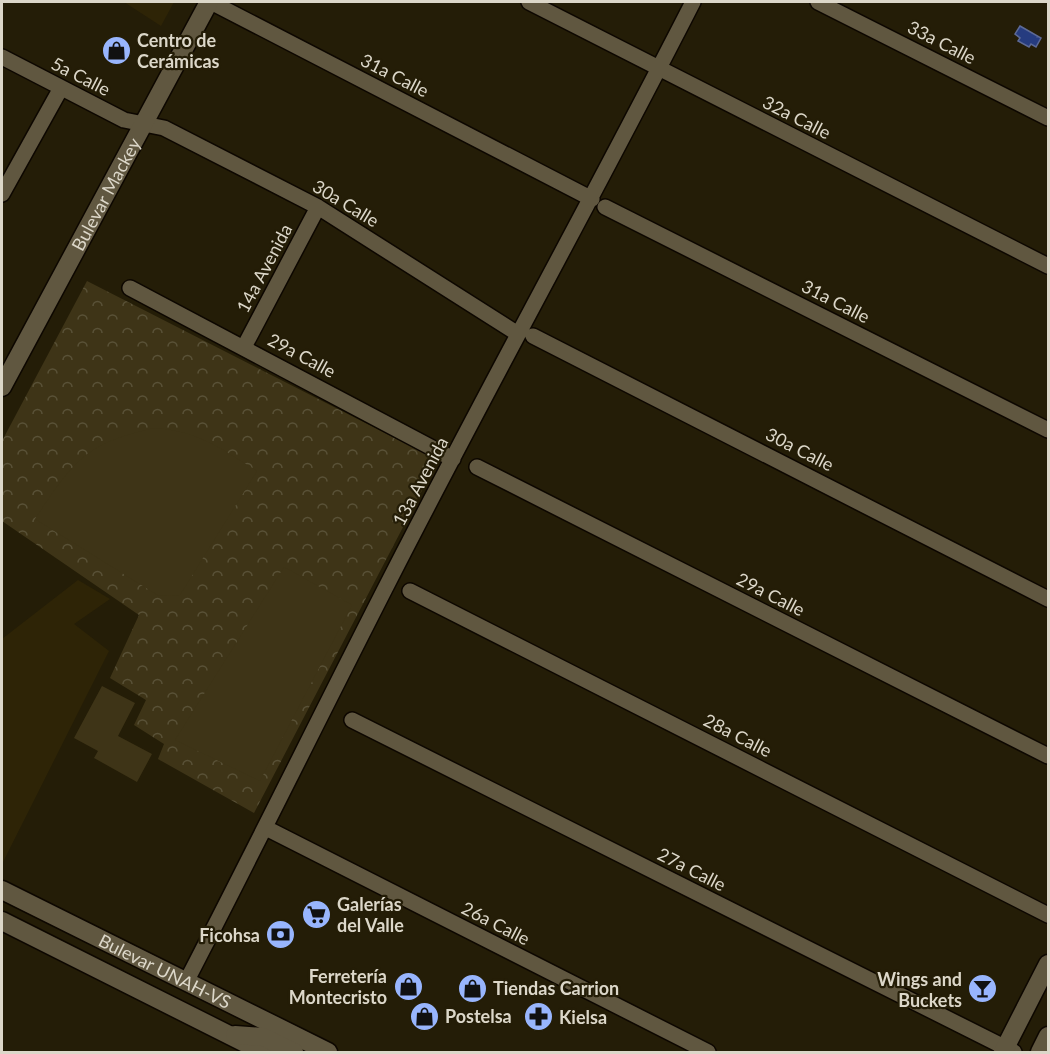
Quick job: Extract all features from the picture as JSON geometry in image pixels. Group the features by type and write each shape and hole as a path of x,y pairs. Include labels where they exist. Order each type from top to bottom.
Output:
{"main road":[{"name":"Bulevar Mackey","path":"2,387 210,2"},
{"name":"Bulevar UNAH-VS","path":"2,890 328,1053"},
{"name":"Bulevar UNAH-VS","path":"2,921 263,1053"},
{"path":"1008,1051 1048,964"},
{"path":"228,1034 263,1037 294,1053"},
{"path":"1040,1053 1048,1036"}],"street":[{"name":"31a Calle","path":"210,2 599,203 1048,430"},
{"name":"32a Calle","path":"529,2 1048,266"},
{"name":"13a Avenida","path":"186,982 453,459 526,335 599,203 659,68 693,2"},
{"name":"33a Calle","path":"818,2 1048,117"},
{"name":"5a Calle","path":"2,57 124,120 145,125"},
{"path":"3,190 61,88"},
{"name":"30a Calle","path":"145,125 164,128 318,207 526,335 1048,599"},
{"name":"14a Avenida","path":"244,347 318,207"},
{"name":"29a Calle","path":"130,288 453,459"},
{"name":"29a Calle","path":"477,467 1048,756"},
{"name":"28a Calle","path":"410,591 1048,915"},
{"name":"27a Calle","path":"352,720 1008,1051"},
{"name":"26a Calle","path":"266,828 708,1053"}],"shaded area":[{"path":"124,2 174,2 161,26"},
{"path":"78,580 110,599 74,624 109,651 2,864 2,639"}],"green space":[{"path":"87,281 438,460 254,813 158,759 164,744 134,725 146,700 110,678 139,615 2,521 2,441"},
{"path":"155,428 184,433 209,442 257,471 180,595 159,596 35,519 60,482 83,457 112,440"},
{"path":"284,567 352,605 260,781 175,740"},
{"path":"102,686 135,703 118,736 152,754 137,782 94,758 98,751 74,738"}],"water":[{"path":"1020,26 1041,38 1036,47 1031,44 1029,47 1018,41 1020,38 1015,34"}],"place":[{"name":"Centro de Cerámicas","path":"116,50"},
{"name":"Galerías del Valle","path":"316,914"},
{"name":"Ficohsa","path":"281,935"},
{"name":"Ferretería Montecristo","path":"408,986"},
{"name":"Tiendas Carrion","path":"472,988"},
{"name":"Wings and Buckets","path":"983,989"},
{"name":"Postelsa","path":"424,1016"},
{"name":"Kielsa","path":"538,1017"}]}
